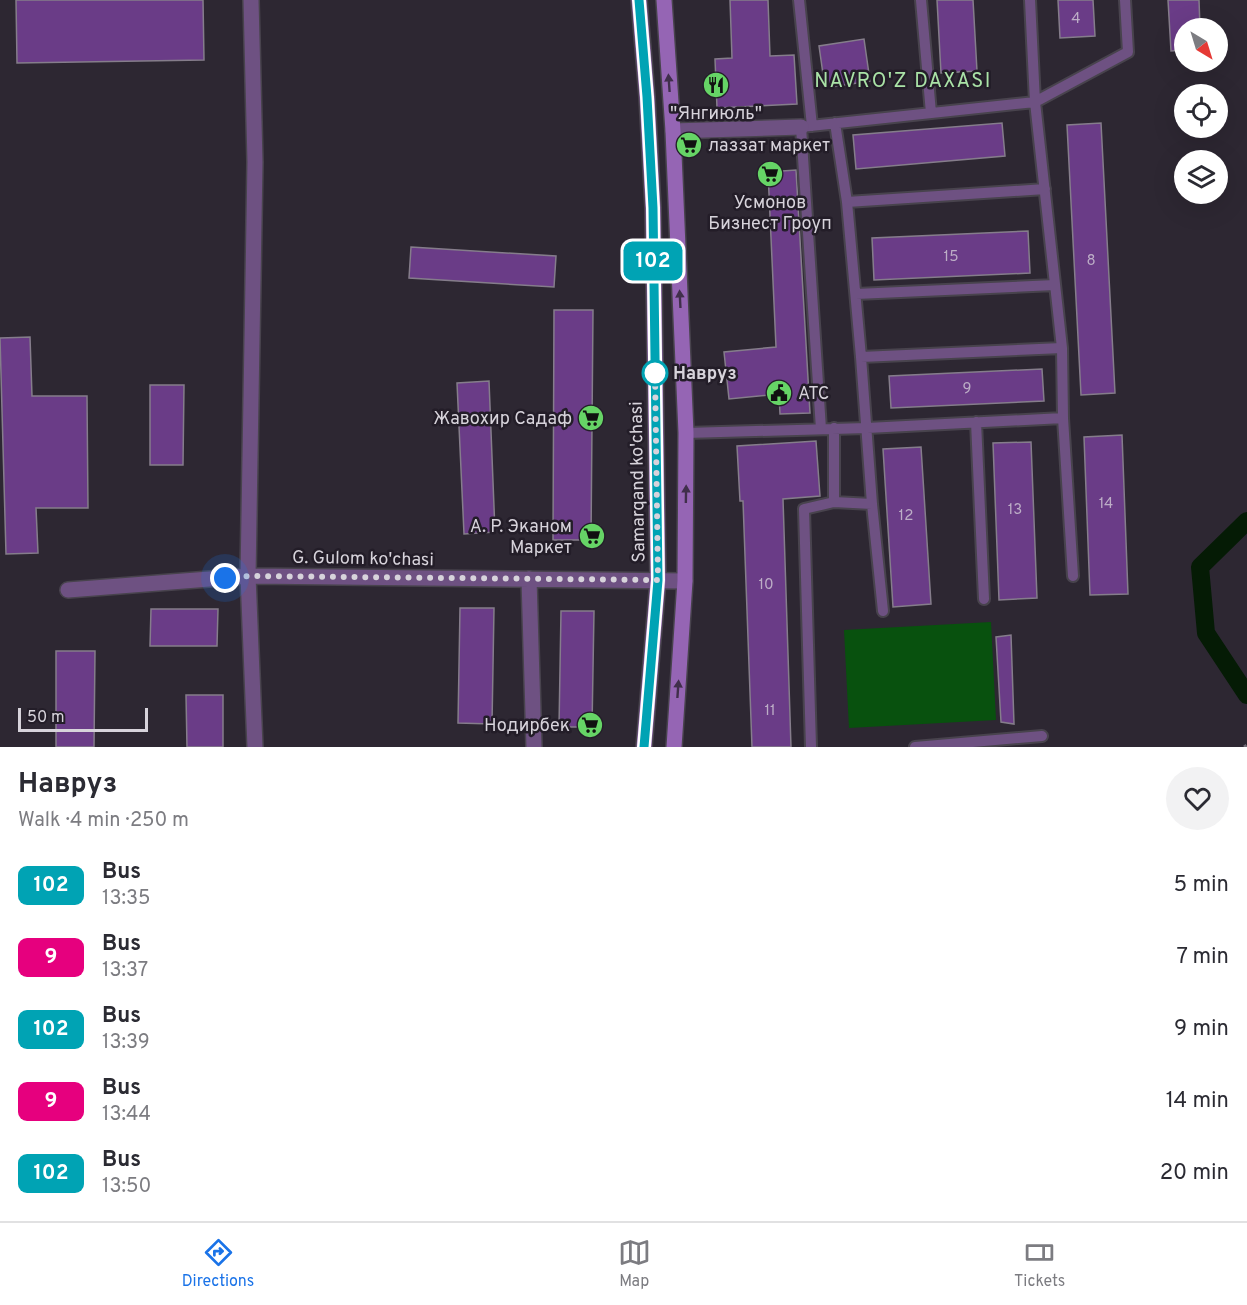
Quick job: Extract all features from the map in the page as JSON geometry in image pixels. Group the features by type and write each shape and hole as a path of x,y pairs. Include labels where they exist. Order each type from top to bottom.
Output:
{"main road":[{"name":"Samarqand ko'chasi","path":"639,0 653,208 658,580 644,747"},
{"path":"663,0 673,131 686,433 685,581 674,747"}],"street":[{"path":"251,0 255,162 248,576 255,747"},
{"path":"673,131 807,126"},
{"name":"G. Gulom ko'chasi","path":"68,590 248,576 685,581"},
{"path":"529,579 534,747"}],"lane":[{"path":"799,0 821,429"},
{"path":"921,0 931,113"},
{"path":"1030,0 1035,102 1062,348 1063,418 1073,576"},
{"path":"807,126 1035,102 1128,52 1125,0"},
{"path":"835,123 847,202 883,611"},
{"path":"847,202 1045,189"},
{"path":"856,294 1055,285"},
{"path":"861,357 1062,348"},
{"path":"686,433 867,428 1063,418"},
{"path":"976,422 984,599"},
{"path":"834,428 834,502"},
{"path":"811,747 804,509 834,502 872,504"},
{"path":"915,747 1042,736"}],"green space":[{"path":"991,622 996,720 849,728 844,630"}],"building":[{"path":"16,0 203,0 204,60 17,63"},
{"path":"730,0 768,0 770,56 794,55 797,104 717,108 715,59 732,58"},
{"path":"937,0 973,0 977,71 941,73"},
{"path":"1058,0 1093,0 1095,36 1060,38"},
{"path":"1168,0 1199,0 1200,18 1174,18 1174,51 1171,51"},
{"path":"864,39 870,81 825,88 819,46"},
{"path":"1002,123 1005,156 856,169 853,135"},
{"path":"1101,123 1115,393 1081,395 1067,125"},
{"path":"796,170 810,413 780,414 779,394 729,399 724,352 776,347 768,172"},
{"path":"1028,231 1030,273 874,280 872,238"},
{"path":"411,247 556,256 554,287 409,278"},
{"path":"554,310 593,310 591,540 553,540"},
{"path":"30,337 32,396 87,396 88,508 36,508 38,553 6,554 0,338"},
{"path":"1042,369 1044,401 891,408 889,376"},
{"path":"489,381 495,532 464,534 457,383"},
{"path":"150,385 184,385 183,465 150,465"},
{"path":"1122,435 1128,594 1090,595 1084,437"},
{"path":"816,441 820,496 783,499 791,747 752,747 743,501 740,501 737,446"},
{"path":"1031,442 1037,598 999,600 993,443"},
{"path":"921,447 931,604 893,607 883,449"},
{"path":"460,608 494,608 492,724 458,723"},
{"path":"151,609 218,609 217,646 150,646"},
{"path":"561,611 594,611 592,727 559,727"},
{"path":"1011,635 1014,724 1001,722 996,637"},
{"path":"56,651 95,651 94,747 56,747"},
{"path":"186,695 223,695 223,747 187,747"}],"waterway":[{"path":"1247,521 1200,567 1206,633 1247,695"}],"bus line":[{"name":"102","path":"639,0 653,208 658,580 644,747"}],"place":[{"name":"\"Янгиюль\"","path":"716,85"},
{"name":"лаззат маркет","path":"689,145"},
{"name":"Усмонов Бизнест Гроуп","path":"770,174"},
{"name":"Навруз","path":"655,373"},
{"name":"АТС","path":"779,393"},
{"name":"Жавохир Садаф","path":"591,418"},
{"name":"А. Р. Эканом Маркет","path":"592,536"},
{"name":"Нодирбек","path":"590,725"}],"district":[{"name":"NAVRO'Z DAXASI","path":"903,80"}],"route":[{"path":"225,578 248,576 658,580 655,371 655,373"}]}
